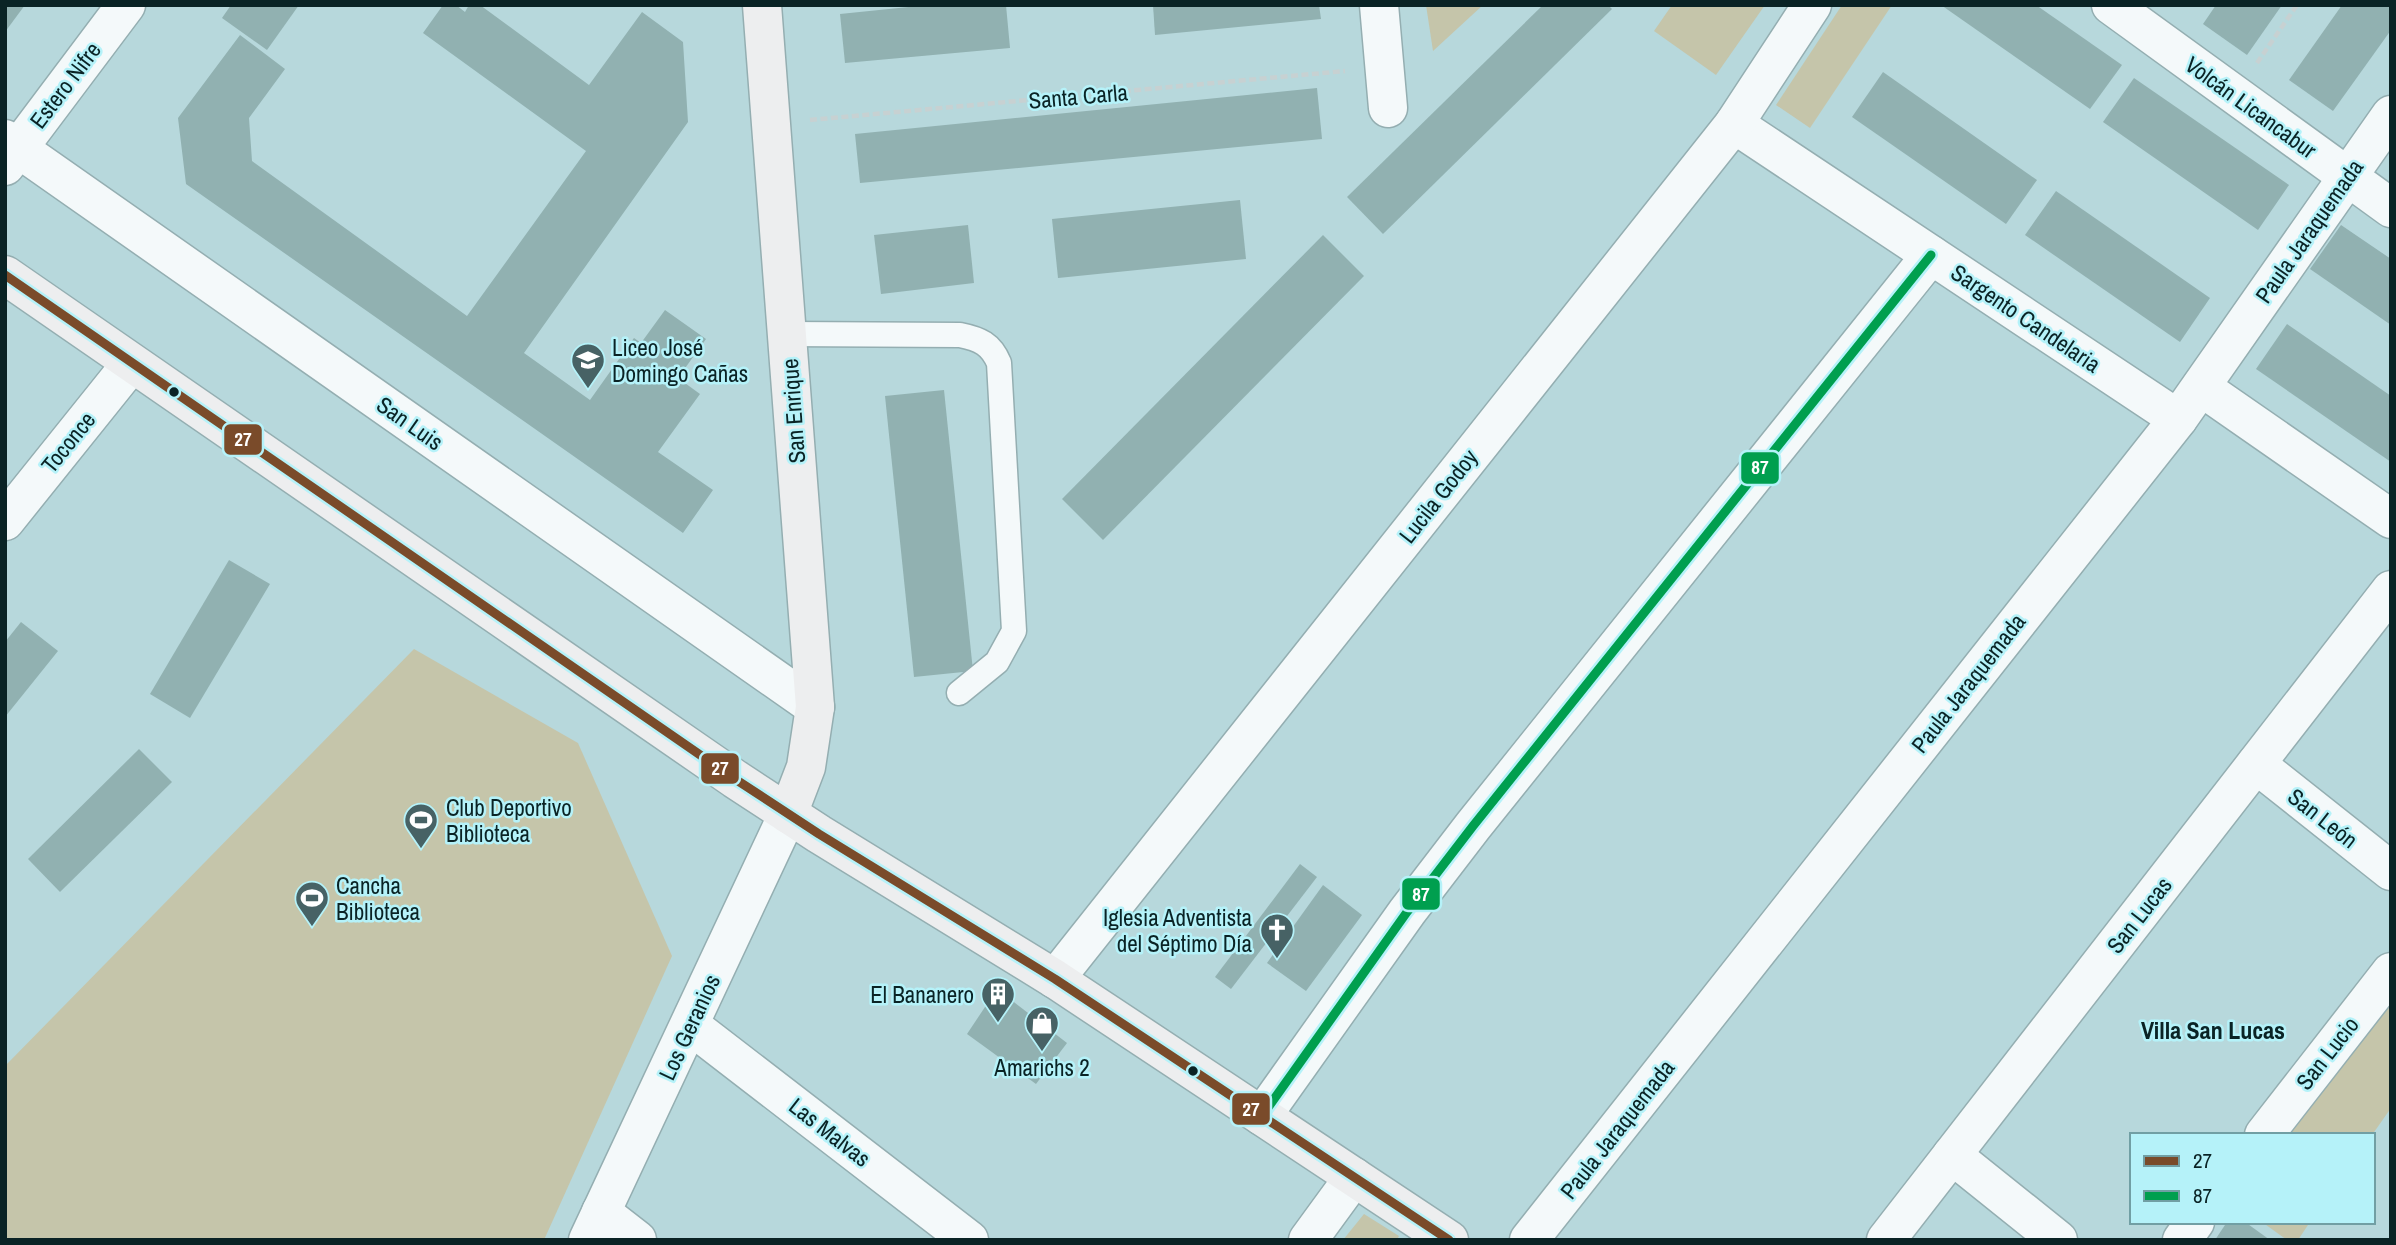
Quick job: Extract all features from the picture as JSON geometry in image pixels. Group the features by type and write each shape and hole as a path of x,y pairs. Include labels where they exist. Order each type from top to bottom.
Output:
{"street":[{"name":"Estero Nifre","path":"9,151 125,5"},
{"name":"San Enrique","path":"762,5 815,707 806,767 788,814"},
{"path":"1379,5 1388,108"},
{"name":"Lucila Godoy","path":"1055,979 1734,124 1812,5"},
{"name":"Volcán Licancabur","path":"2126,10 2234,95 2391,208"},
{"name":"Paula Jaraquemada","path":"1529,1240 2178,419 2391,115"},
{"name":"Sargento Candelaria","path":"1734,124 2178,419"},
{"name":"San Luis","path":"9,151 815,707"},
{"path":"1262,1116 1407,912 1931,255"},
{"path":"5,275 788,814 1055,979 1449,1240"},
{"name":"Toconce","path":"5,521 131,364"},
{"path":"2201,387 2391,519"},
{"name":"San Lucas","path":"1886,1240 2391,590"},
{"name":"San León","path":"2256,764 2391,871"},
{"name":"Los Geranios","path":"594,1226 788,814"},
{"name":"San Lucio","path":"2266,1133 2391,972"},
{"name":"Las Malvas","path":"690,1025 969,1240"},
{"path":"1952,1155 2058,1240"},
{"path":"1308,1240 1354,1177"},
{"path":"2182,1240 2194,1224"},
{"path":"594,1226 637,1240"}],"lane":[{"path":"787,334 960,335 979,339 993,349 999,363 1014,631 997,662 959,692"}],"path":[{"path":"2234,95 2297,5"},
{"name":"Santa Carla","path":"771,124 1385,67"}],"green space":[{"path":"1426,5 1483,5 1433,51"},
{"path":"1672,5 1765,5 1716,75 1654,31"},
{"path":"1842,5 1892,5 1810,128 1776,105"},
{"name":"Club Deportivo Biblioteca","path":"414,649 578,743 672,956 544,1240 5,1240 5,1066"},
{"path":"2391,986 2391,1108 2373,1133 2281,1133"},
{"path":"1364,1214 1399,1236 1397,1240 1343,1240"},
{"path":"2265,1224 2309,1224 2298,1240 2287,1240"}],"building":[{"path":"5,5 25,5 5,32"},
{"path":"231,5 299,5 267,50 222,18"},
{"path":"443,5 456,5 465,12 469,5 480,5 589,85 642,12 683,42 688,122 524,353 590,400 634,338 641,343 665,310 706,339 678,378 700,394 658,452 713,490 683,533 186,184 178,118 240,35 285,69 249,118 252,161 467,316 586,151 423,33"},
{"path":"928,5 1006,5 1010,48 845,63 840,14"},
{"path":"1153,5 1319,5 1321,19 1155,35"},
{"path":"1543,5 1608,5 1612,9 1383,234 1347,197"},
{"path":"1941,5 2036,5 2122,65 2090,109"},
{"path":"2216,5 2282,5 2247,55 2203,24"},
{"path":"2342,5 2391,5 2391,30 2333,111 2289,80"},
{"path":"1883,72 2037,180 2006,224 1852,117"},
{"path":"2134,78 2289,185 2258,230 2103,122"},
{"path":"1317,88 1322,139 860,183 855,134"},
{"path":"2056,191 2210,298 2180,342 2025,235"},
{"path":"1240,200 1246,259 1058,278 1052,219"},
{"path":"968,225 974,283 881,294 874,235"},
{"path":"2341,225 2391,259 2391,325 2310,269"},
{"path":"1323,235 1364,276 1103,540 1062,499"},
{"path":"2287,324 2391,396 2391,462 2256,369"},
{"path":"944,390 973,671 914,677 885,396"},
{"path":"229,560 270,584 190,718 150,694"},
{"path":"21,622 58,651 5,717 5,642"},
{"path":"139,749 172,782 60,892 28,859"},
{"path":"1300,864 1317,877 1231,989 1215,977"},
{"path":"1323,885 1362,915 1306,991 1267,963"},
{"path":"997,989 1067,1043 1036,1084 967,1034"},
{"path":"2226,1224 2248,1224 2270,1240 2215,1240"}],"transit line":[{"name":"87","path":"1262,1116 1407,912 1473,826 1931,255"},
{"name":"27","path":"5,275 735,779 819,834 1055,979 1449,1240"}],"place":[{"name":"Liceo José Domingo Cañas","path":"588,390"},
{"name":"Club Deportivo Biblioteca","path":"421,850"},
{"name":"Cancha Biblioteca","path":"312,928"},
{"name":"Iglesia Adventista del Séptimo Día","path":"1277,960"},
{"name":"El Bananero","path":"998,1024"},
{"name":"Amarichs 2","path":"1042,1053"}],"district":[{"name":"Villa San Lucas","path":"2213,1030"}]}
